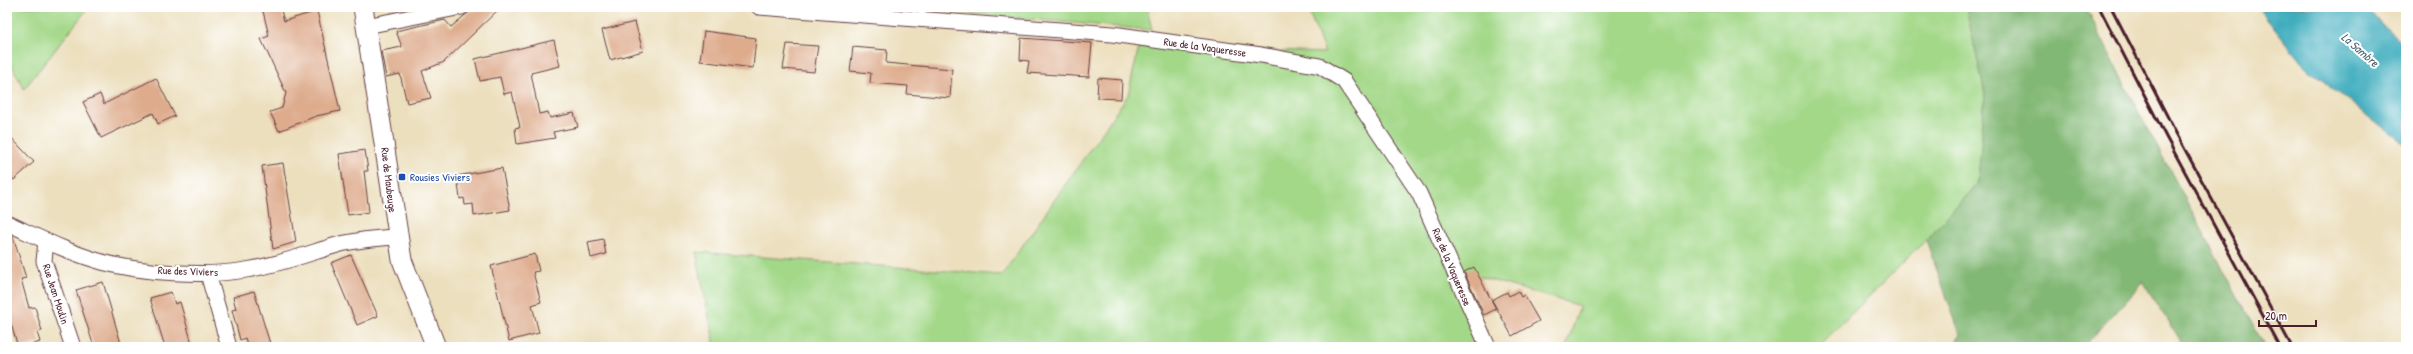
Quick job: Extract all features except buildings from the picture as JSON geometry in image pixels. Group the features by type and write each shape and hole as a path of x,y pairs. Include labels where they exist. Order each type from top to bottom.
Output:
{"street":[{"name":"Rue de Maubeuge","path":"363,7 397,237 402,260 436,347"},
{"path":"366,26 462,7"},
{"name":"Rue de la Vaqueresse","path":"759,7 1112,34 1261,55 1320,66 1344,81 1418,193 1488,347"},
{"name":"Rue des Viviers","path":"7,222 46,241 103,263 155,271 208,274 246,270 290,261 338,245 397,237"},
{"name":"Rue Jean Moulin","path":"46,241 44,261 73,347"},
{"path":"208,274 229,347"}],"green space":[{"path":"7,7 89,7 24,89 7,56"},
{"path":"896,7 1147,7 1152,30"},
{"path":"1307,7 1966,7 1985,94 1978,182 1926,240 1818,347 1566,347 1580,306 1463,272 1484,347 715,347 696,252 1002,275 1128,95 1139,46 1325,53"},
{"path":"1966,7 2086,7 2138,111 2265,347 2184,347 2143,282 2083,347 1954,347 1960,334 1926,240 1978,182 1985,94"}],"water":[{"name":"La Sambre","path":"2257,7 2363,7 2406,46 2406,145 2306,68"}],"railway":[{"path":"2099,7 2166,137 2280,347"},
{"path":"2111,7 2176,133 2292,347"}],"place":[{"name":"Rousies Viviers","path":"402,177"}]}
